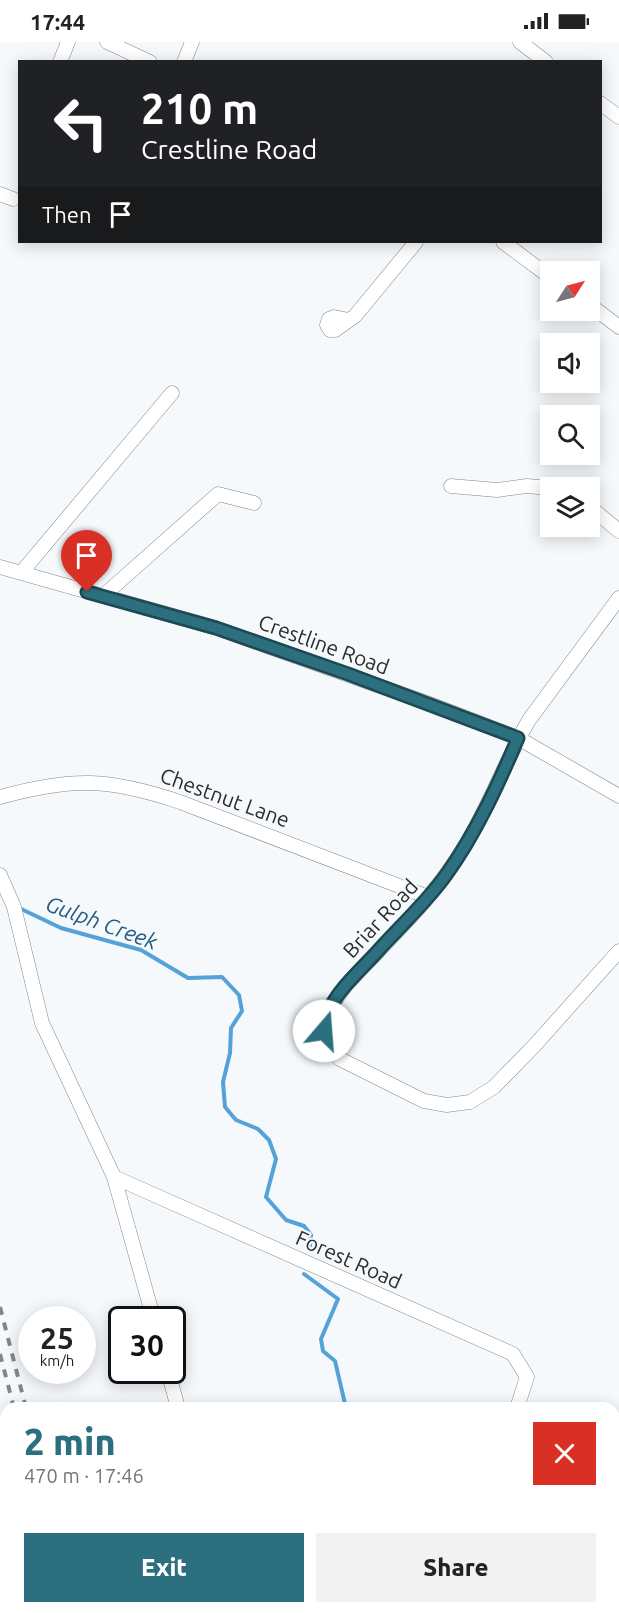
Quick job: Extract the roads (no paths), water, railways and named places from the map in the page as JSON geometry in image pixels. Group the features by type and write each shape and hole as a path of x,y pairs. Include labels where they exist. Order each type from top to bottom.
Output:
{"street":[{"path":"61,60 69,42"},
{"path":"107,42 146,60"},
{"path":"184,60 192,42"},
{"path":"520,42 543,60"},
{"path":"602,104 619,117"},
{"path":"349,320 415,243"},
{"path":"504,243 540,270"},
{"path":"600,313 619,327"},
{"path":"21,573 172,393"},
{"path":"451,486 497,490 527,486 540,487"},
{"path":"104,596 218,494 254,504"},
{"path":"600,515 619,531"},
{"name":"Crestline Road","path":"0,567 216,628 348,674 518,738 619,796"},
{"name":"Briar Road","path":"619,598 529,720 518,738 499,784 451,868 428,897 346,985 324,1021 324,1031 330,1048 340,1059 409,1094 434,1104 470,1102 494,1087 619,951"},
{"name":"Chestnut Lane","path":"0,797 65,783 113,784 142,789 428,897"},
{"path":"0,875 14,907 42,1023 114,1177 150,1306"},
{"name":"Forest Road","path":"114,1177 513,1354 527,1377 519,1402"},
{"path":"172,1384 176,1402"}],"waterway":[{"name":"Gulph Creek","path":"17,907 61,928 141,950 188,978 222,977 239,995 242,1011 231,1028 230,1053 223,1082 225,1107 236,1120 258,1129 269,1140 276,1159 266,1197 286,1220 304,1226 311,1235 310,1246"},
{"name":"Gulph Creek","path":"304,1274 338,1299 321,1339 323,1351 335,1361 345,1402"}],"railway":[{"path":"0,1307 24,1402"},
{"path":"0,1354 12,1402"}]}
